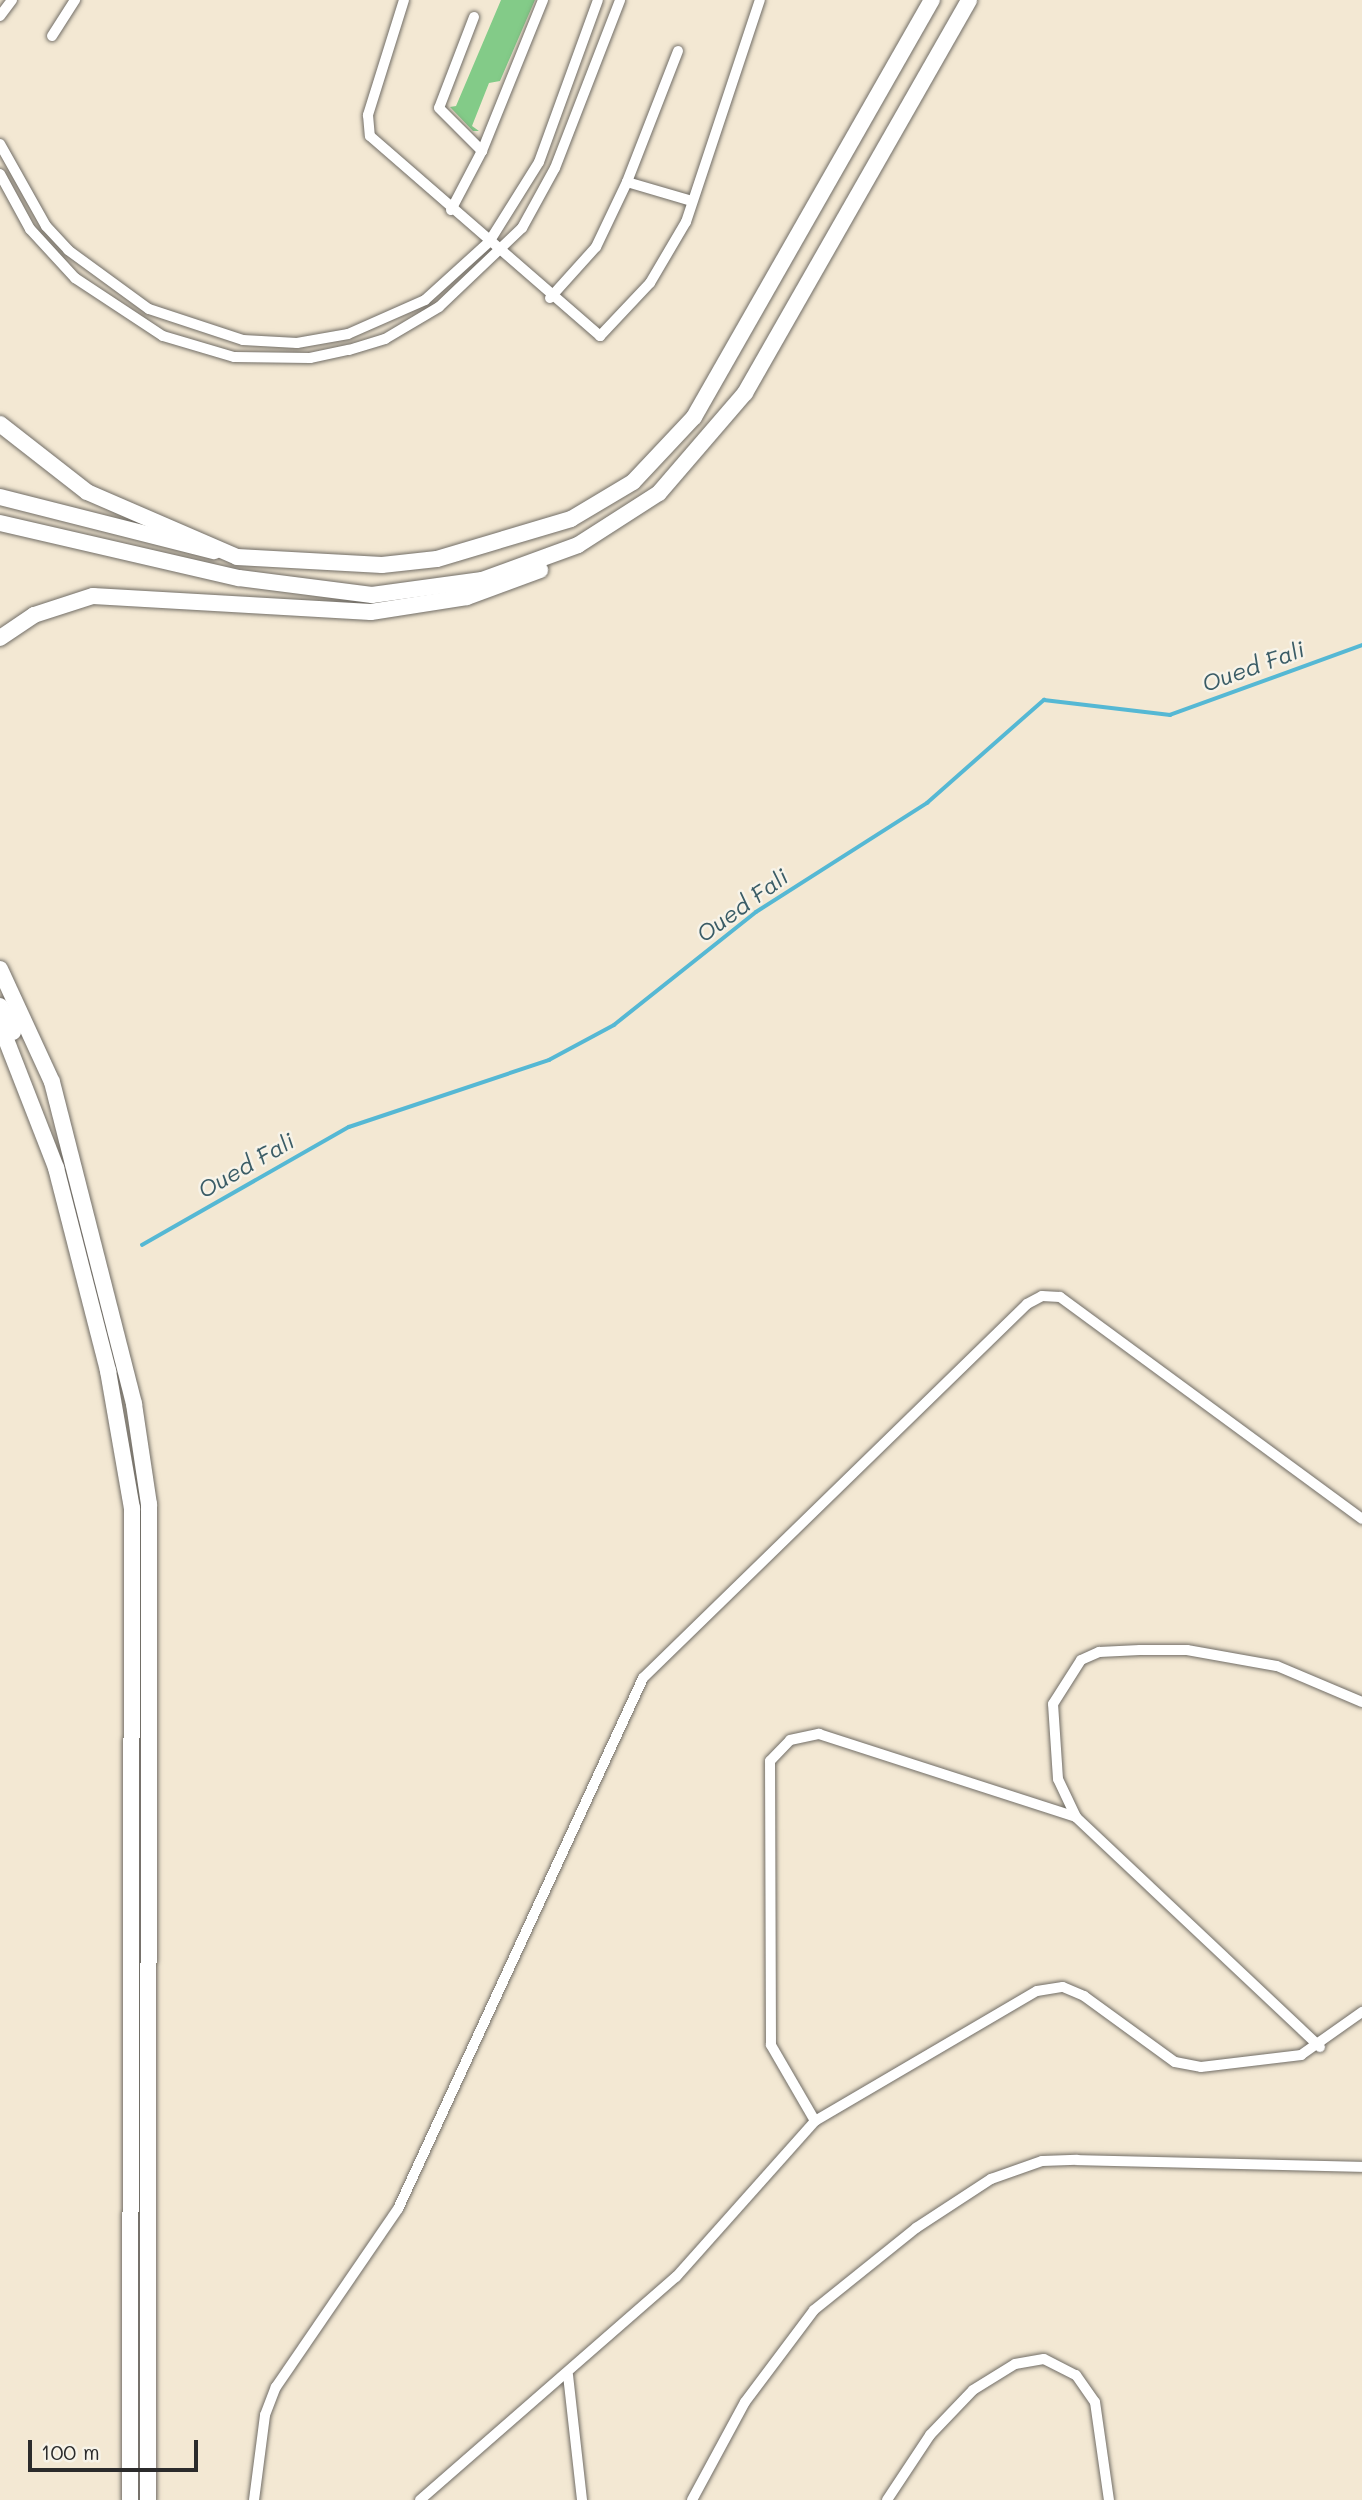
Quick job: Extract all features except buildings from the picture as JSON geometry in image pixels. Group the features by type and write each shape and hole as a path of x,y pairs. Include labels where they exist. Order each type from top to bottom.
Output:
{"highway":[{"path":"0,497 237,557 382,565 437,559 571,519 633,482 694,417 930,0"},
{"path":"0,638 62,604 118,594 285,612 422,607 517,582 660,493 739,402 969,0"},
{"path":"0,424 88,492 237,557"},
{"path":"0,523 239,578 372,595 446,588 564,551"},
{"path":"0,969 52,1082 134,1404 149,1504 148,2500"},
{"path":"0,1006 33,1079 41,1121"},
{"path":"0,1024 41,1121 57,1168 108,1371 132,1508 130,2500"}],"street":[{"path":"0,16 12,0"},
{"path":"52,36 75,0"},
{"path":"404,0 368,130 550,298 600,336 650,284 692,201 760,0"},
{"path":"451,209 482,151 543,0"},
{"path":"0,144 46,226 86,268 149,309 216,335 297,343 348,334 425,300 489,242 538,162 598,0"},
{"path":"0,174 30,229 100,300 163,336 234,357 310,358 385,339 439,307 500,252 540,200 620,0"},
{"path":"474,17 439,108 482,151"},
{"path":"550,298 596,247 627,182 678,51"},
{"path":"627,182 692,201"},
{"path":"254,2500 265,2415 276,2387 398,2209 643,1678 1027,1304 1042,1296 1060,1297 1362,1519"},
{"path":"1320,2047 1076,1817 1059,1779 1053,1704 1081,1660 1099,1652 1187,1650 1277,1667 1362,1702"},
{"path":"815,2121 771,2045 770,1761 790,1740 819,1734 1076,1817"},
{"path":"420,2500 568,2375 710,2242 815,2121 1037,1991 1063,1987 1110,2012 1175,2062 1201,2067 1268,2062 1320,2047 1362,2012"},
{"path":"692,2500 745,2402 814,2310 991,2179 1042,2161 1362,2167"},
{"path":"887,2500 930,2435 973,2390 1015,2364 1044,2359 1076,2375 1095,2402 1109,2500"},
{"path":"568,2375 582,2500"}],"green space":[{"path":"501,0 535,0 500,81 489,83 472,126 479,131 473,131 450,107 456,106"}],"waterway":[{"name":"Oued Fali","path":"142,1245 349,1127 549,1060 614,1025 756,912 927,803 1044,700 1170,715 1362,645"}]}
